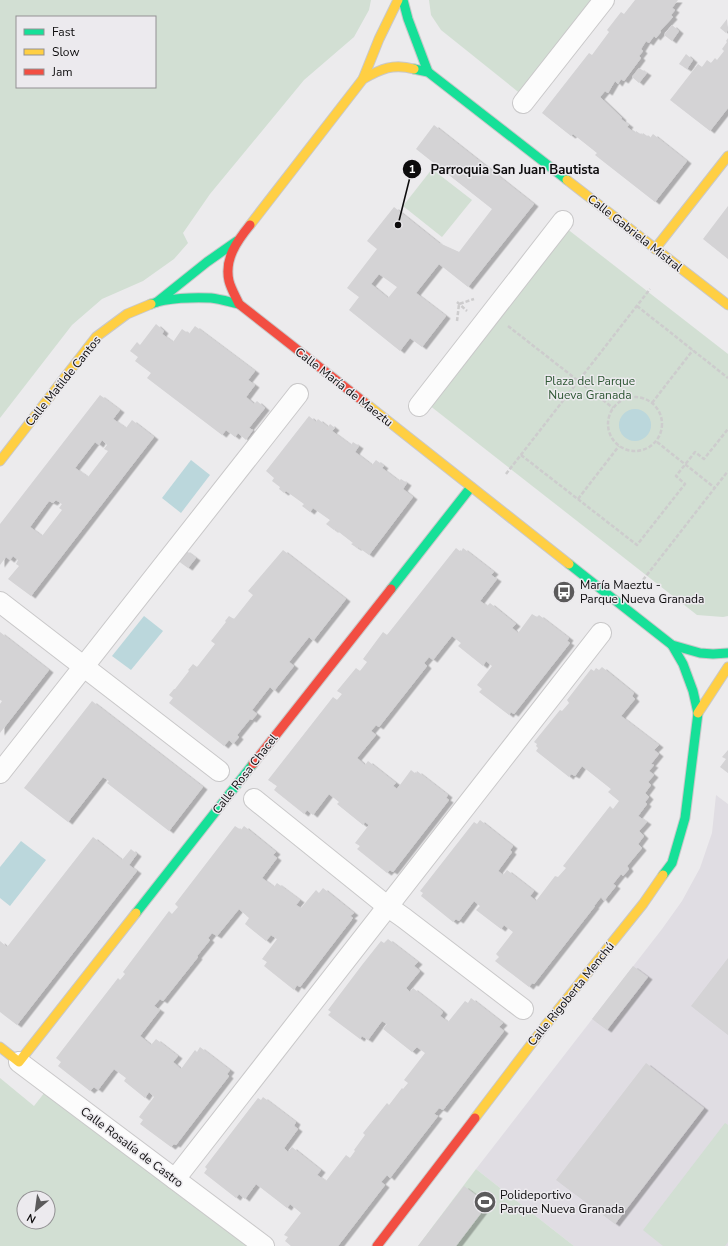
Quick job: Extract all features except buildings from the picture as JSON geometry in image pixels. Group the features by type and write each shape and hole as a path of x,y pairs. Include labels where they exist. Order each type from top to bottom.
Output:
{"street":[{"path":"364,79 374,50 398,0"},
{"path":"403,0 408,19 428,72"},
{"path":"523,103 604,0"},
{"name":"Calle María de Maeztu","path":"428,72 404,66 384,68 364,79 237,241 228,261 229,281 239,304 672,645 693,652 714,656 728,653"},
{"name":"Calle Gabriela Mistral","path":"428,72 728,305"},
{"path":"656,249 728,156"},
{"path":"419,406 563,221"},
{"name":"Calle Matilde Cantos","path":"156,302 207,262 237,241"},
{"name":"Calle Matilde Cantos","path":"0,461 96,337 127,314 156,302 179,299 212,298 239,304"},
{"path":"0,774 298,394"},
{"name":"Calle Rosa Chacel","path":"19,1062 471,486"},
{"path":"0,602 219,771"},
{"path":"174,1179 601,633"},
{"name":"Calle Rigoberta Menchú","path":"377,1246 545,1026 643,904 672,863 684,818 698,713 693,691 683,664 672,645"},
{"name":"Calle Rigoberta Menchú","path":"698,713 728,667"},
{"path":"254,799 387,906 524,1008"},
{"name":"Calle Rosalía de Castro","path":"0,1047 264,1246"}],"path":[{"path":"506,474 650,289"},
{"path":"457,302 467,310"},
{"path":"637,306 728,378"},
{"path":"492,313 613,408"},
{"path":"652,403 693,350"},
{"path":"632,398 644,399 652,403 658,409 662,417 663,426 657,442 643,451 634,452 619,446 613,440 609,432 609,416 613,408 620,402 632,398"},
{"path":"521,455 637,545 685,484 676,476 695,452 704,459 728,429"},
{"path":"657,442 715,488"},
{"path":"578,499 619,446"},
{"path":"643,580 728,471"}],"shaded area":[{"path":"716,795 728,804 728,1246 574,1246 476,1169 662,929 682,901 700,868 712,833"}],"green space":[{"path":"0,0 371,0 369,10 354,37 304,80 210,194 183,233 188,243 174,259 143,281 102,299 72,325 0,418"},
{"path":"429,0 597,0 522,95 441,30 431,15"},
{"path":"432,169 472,200 442,237 403,206"},
{"name":"Plaza del Parque Nueva Granada","path":"566,228 728,354 728,616 697,615 429,405"},
{"path":"0,1078 34,1106 45,1092 248,1246 0,1246"},
{"path":"725,1123 728,1125 728,1242 725,1246 663,1246 643,1230"},
{"name":"Polideportivo Parque Nueva Granada","path":"476,1169 574,1246 418,1246"}],"water":[{"path":"635,409 641,410 648,416 651,425 650,431 644,438 635,441 629,440 622,434 619,425 620,419 626,412"},
{"path":"191,460 210,475 181,513 162,498"},
{"path":"144,616 163,631 131,670 112,656"},
{"path":"21,841 46,860 10,906 0,898 0,867"}],"traffic: fast":[{"path":"403,0 408,19 428,72"},
{"path":"414,69 428,72 567,180"},
{"path":"157,302 207,262 237,241"},
{"path":"151,304 181,298 214,298 239,304"},
{"path":"391,589 471,487"},
{"path":"569,564 672,645 700,653 728,653"},
{"path":"663,875 672,863 685,818 698,713 693,691 683,664 672,645"},
{"path":"136,913 253,764"}],"traffic: slow":[{"path":"363,79 379,39 398,0"},
{"path":"250,225 363,79 387,68 407,67 414,69"},
{"path":"655,249 728,156"},
{"path":"567,180 728,305"},
{"path":"0,461 96,337 127,314 151,304"},
{"path":"364,402 569,564"},
{"path":"698,713 728,667"},
{"path":"475,1118 545,1026 643,904 663,875"},
{"path":"0,1047 19,1062 136,913"}],"traffic: jam":[{"path":"250,225 236,244 228,265 229,281 239,304 364,402"},
{"path":"253,764 391,589"},
{"path":"377,1246 475,1118"}],"place":[{"name":"Parroquia San Juan Bautista","path":"398,225"},
{"name":"María Maeztu - Parque Nueva Granada","path":"564,592"},
{"name":"Polideportivo Parque Nueva Granada","path":"485,1202"}]}
